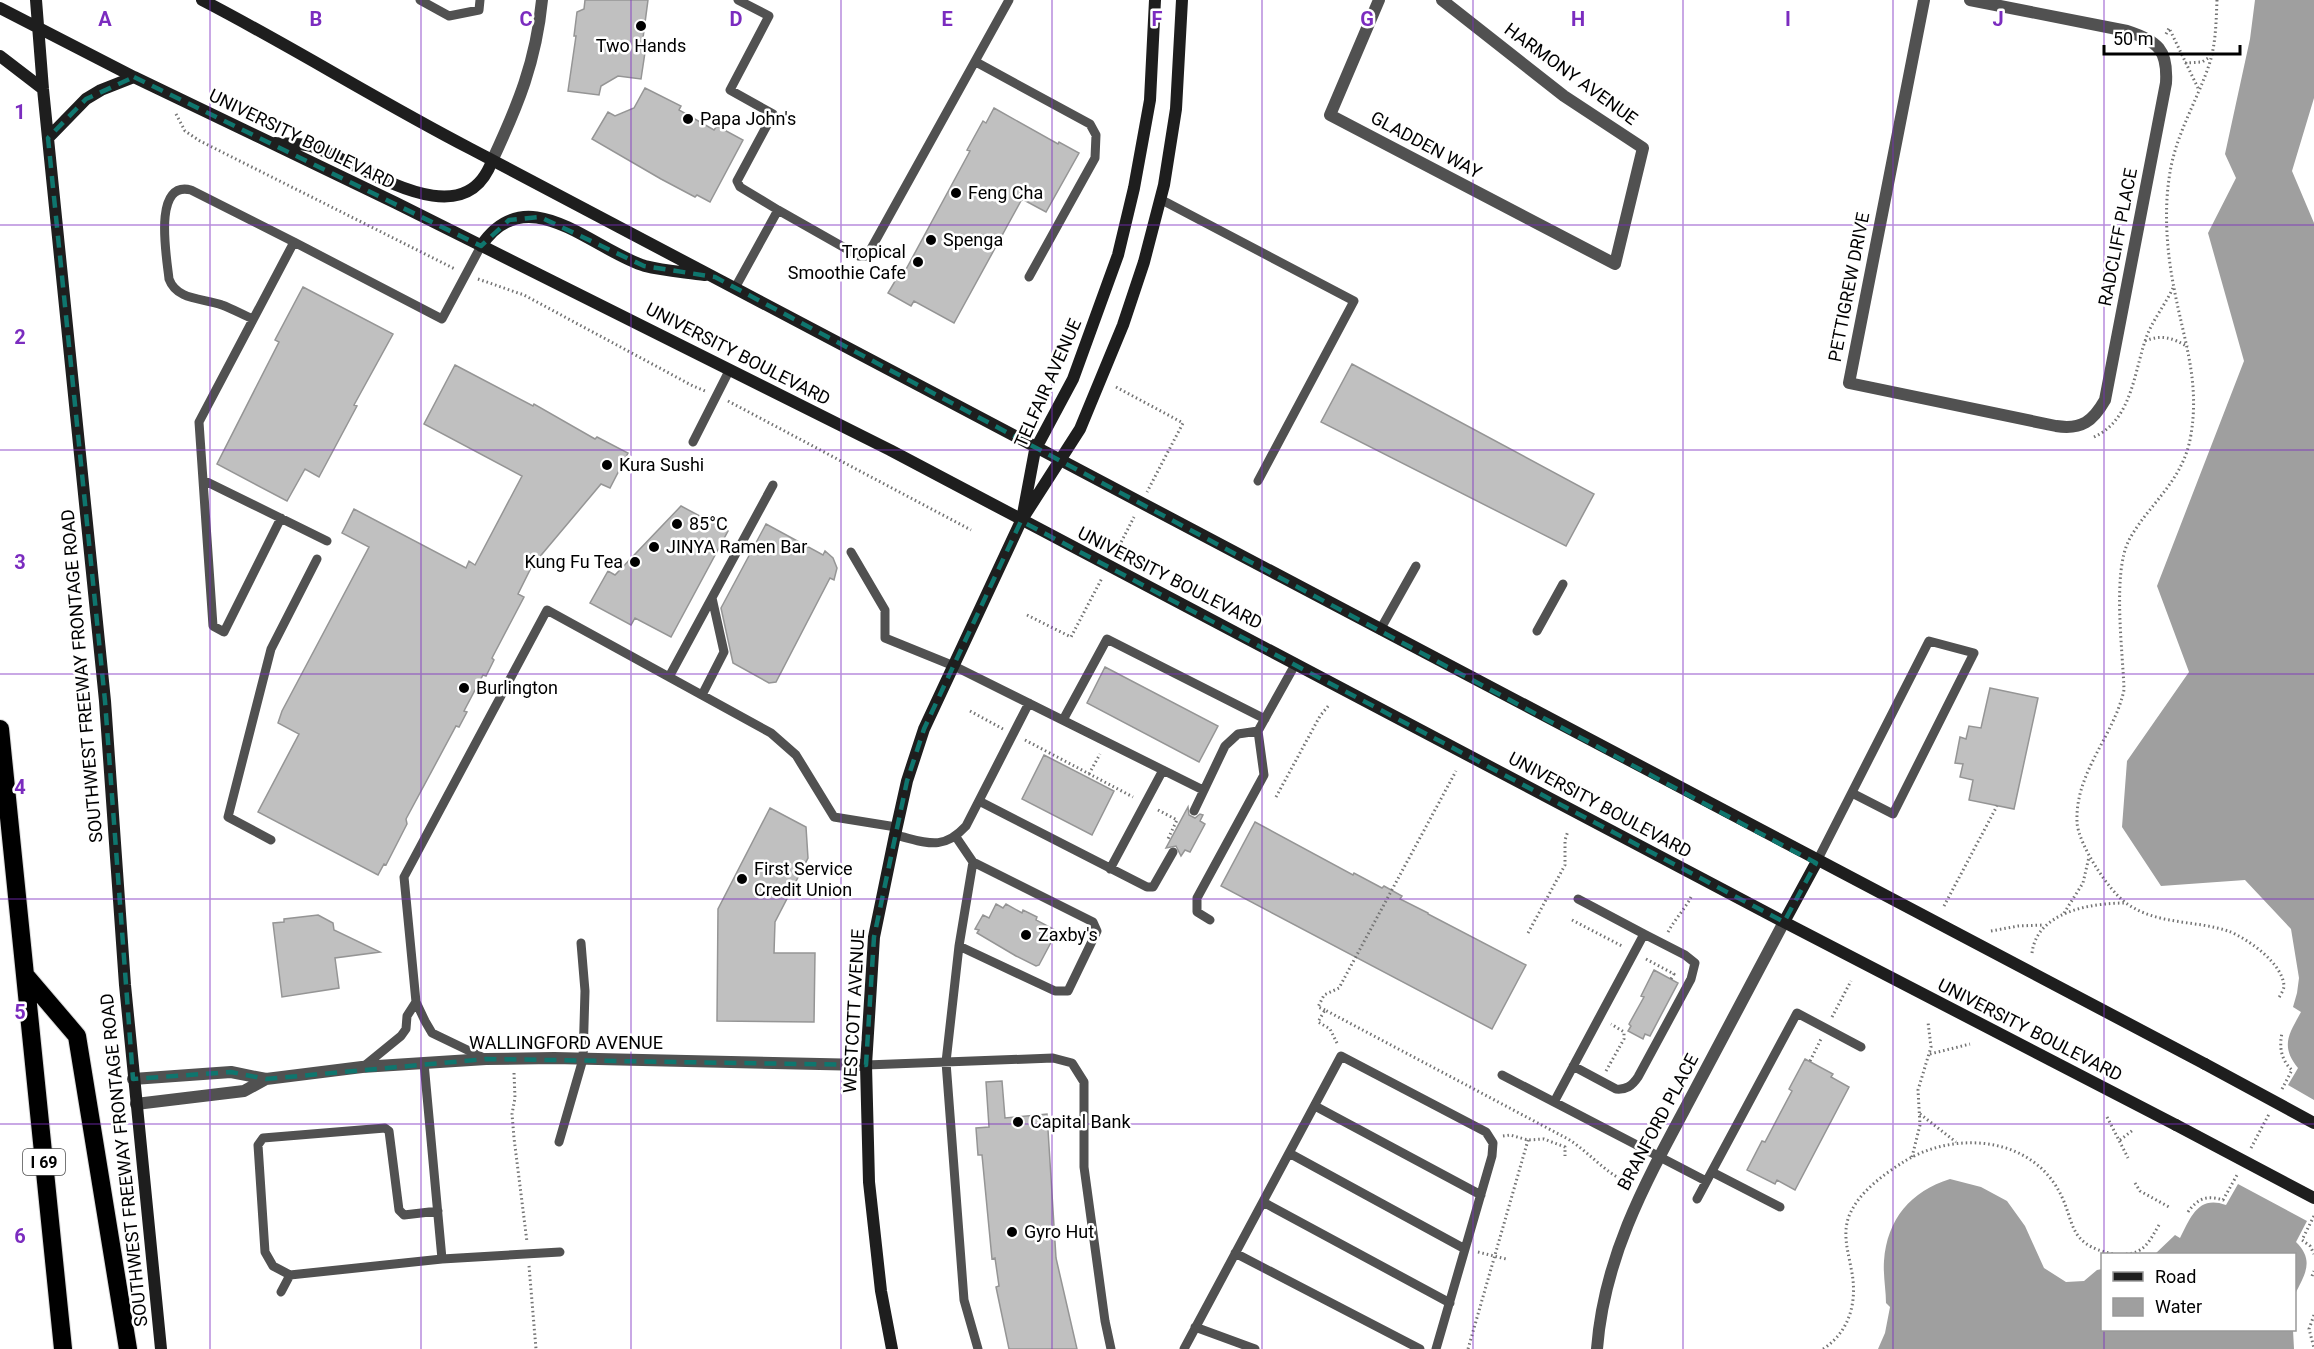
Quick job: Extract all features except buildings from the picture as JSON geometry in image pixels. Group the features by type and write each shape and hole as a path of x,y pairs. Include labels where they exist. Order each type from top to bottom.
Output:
{"highway":[{"name":"I 69","path":"0,729 63,1349"},
{"path":"25,975 77,1036 128,1349"}],"main road":[{"name":"SOUTHWEST FREEWAY FRONTAGE ROAD","path":"36,0 105,701 124,985 161,1349"},
{"path":"202,0 492,160 715,277 1035,450 1380,630 1816,863 2205,1064 2314,1123"},
{"name":"TELFAIR AVENUE","path":"1022,521 1035,450 1072,379 1118,255 1134,188 1150,100 1155,0"},
{"path":"1022,521 1080,429 1123,325 1144,262 1160,199 1176,109 1182,0"},
{"name":"UNIVERSITY BOULEVARD","path":"0,8 134,77 481,246 880,445 1784,922 2314,1198"},
{"path":"0,56 43,89"},
{"path":"48,138 86,99 101,90 134,77"},
{"path":"267,143 310,146 411,192 431,196 452,195 472,188 484,177 492,160"},
{"path":"481,246 488,235 509,220 524,216 540,217 644,266 715,277"},
{"name":"WESTCOTT AVENUE","path":"892,1349 881,1291 869,1182 867,1065 874,937 907,781 924,729 1022,521"},
{"path":"1784,922 1816,863"}],"street":[{"path":"492,160 513,117 528,75 539,30 542,0"},
{"name":"GLADDEN WAY","path":"1379,0 1330,115 1616,264"},
{"name":"HARMONY AVENUE","path":"1442,0 1564,96 1643,148 1616,264"},
{"name":"PETTIGREW DRIVE","path":"1924,0 1849,383 2056,426 2068,428 2081,425"},
{"name":"RADCLIFF PLACE","path":"1970,0 2127,31 2145,37 2159,46 2167,65 2166,83 2105,400 2096,416 2081,425"},
{"name":"BRANFORD PLACE","path":"1596,1349 1599,1317 1609,1275 1628,1219 1784,922"},
{"name":"WALLINGFORD AVENUE","path":"133,1079 231,1072 266,1079 362,1067 486,1059 867,1065"},
{"name":"WALLINGFORD AVENUE","path":"136,1104 244,1091 266,1079"}],"lane":[{"path":"420,0 449,16 479,10 480,0"},
{"path":"738,0 768,16 730,90 773,114 737,181 740,187 859,256 867,256 1009,0"},
{"path":"976,62 1090,124 1096,135 1095,158 1029,277"},
{"path":"253,319 222,304 180,294 171,287 164,218 169,198 174,192 183,188 191,190 442,319 481,246"},
{"path":"1160,199 1354,301 1258,481"},
{"path":"735,288 778,210"},
{"path":"281,518 224,632 213,626 199,422 294,242"},
{"path":"693,442 730,369"},
{"path":"203,480 327,541"},
{"path":"669,677 773,484"},
{"path":"851,552 885,610 885,638 954,666 1203,790"},
{"path":"272,840 228,817 271,649 317,559"},
{"path":"1380,630 1416,566"},
{"path":"1537,631 1563,584"},
{"path":"702,695 724,652 712,598"},
{"path":"486,1059 432,1033 416,1002 404,877 547,610 771,733 796,755 834,817 940,843 956,837 966,826 1029,703"},
{"path":"1063,720 1107,639 1264,719"},
{"path":"1816,863 1929,641 1974,653 1893,813 1852,793"},
{"path":"1210,920 1197,912 1197,898 1264,775 1258,731 1296,663"},
{"path":"1194,811 1225,746 1238,734 1258,731"},
{"path":"1110,869 1163,770"},
{"path":"980,801 1147,887 1153,886 1172,855"},
{"path":"956,837 973,862 1093,922 1097,931 1068,991 1054,991 959,946"},
{"path":"973,862 959,946 946,1062 964,1300 978,1349"},
{"path":"1573,1066 1616,1089 1622,1090 1634,1083 1694,970 1695,963 1578,899"},
{"path":"1554,1102 1644,934"},
{"path":"559,1142 583,1059 585,991 581,943"},
{"path":"362,1067 401,1036 405,1029 407,1016 416,1002"},
{"path":"1697,1198 1797,1014 1861,1047"},
{"path":"1184,1349 1341,1056 1486,1132 1493,1143 1492,1156 1436,1349"},
{"path":"867,1065 1053,1058 1072,1063 1084,1082 1084,1167 1105,1322 1111,1349"},
{"path":"424,1063 442,1259"},
{"path":"1502,1075 1707,1181"},
{"path":"1315,1106 1481,1195"},
{"path":"438,1211 404,1215 399,1210 389,1131 385,1128 262,1138 258,1145 265,1252 273,1266 290,1275 442,1259 560,1252"},
{"path":"1289,1154 1466,1249"},
{"path":"1712,1172 1780,1207"},
{"path":"1263,1202 1450,1303"},
{"path":"1236,1253 1420,1349"},
{"path":"281,1292 290,1275"},
{"path":"1196,1327 1255,1349"}],"path":[{"path":"2126,903 2100,873 2089,855 2077,825 2078,801 2094,755 2116,717 2124,690 2121,622 2123,563 2128,542 2169,487 2180,467 2189,442 2194,414 2195,387 2174,286 2168,242 2168,179 2181,129 2211,56 2217,0"},
{"path":"2186,63 2202,62 2211,56"},
{"path":"166,109 176,114 185,131 200,141 448,265"},
{"path":"484,282 524,295 693,386"},
{"path":"2081,425 2086,439 2097,435 2108,427 2122,409 2133,390 2140,353 2145,340 2174,286"},
{"path":"2145,340 2156,336 2166,337 2188,347"},
{"path":"1027,615 1071,637 1183,423 1116,387"},
{"path":"736,405 971,530"},
{"path":"1276,797 1320,716 1329,705"},
{"path":"970,711 1177,820 1161,851 1172,855"},
{"path":"1089,774 1106,742"},
{"path":"1456,771 1339,988 1324,995 1318,1007 1568,1139 1612,1175 1627,1182"},
{"path":"1944,906 1997,806"},
{"path":"1528,933 1566,865 1565,840 1568,831"},
{"path":"2062,915 2083,883 2089,855"},
{"path":"1662,943 1677,915 1691,897"},
{"path":"1991,931 2019,926 2044,925 2062,915 2095,905 2126,903 2168,920 2211,927 2246,940 2264,953 2282,978 2284,989 2278,999"},
{"path":"2032,953 2033,945 2044,925"},
{"path":"1641,969 1647,959"},
{"path":"1324,1011 1318,1022 1330,1029 1341,1056"},
{"path":"1601,1080 1624,1039 1624,1032 1611,1025 1616,1016"},
{"path":"1912,1157 1919,1132 1918,1090 1930,1054 1928,1022"},
{"path":"2282,1033 2280,1048 2282,1056 2292,1070 2282,1090"},
{"path":"1930,1054 1970,1044"},
{"path":"513,1059 515,1098 512,1114 536,1349"},
{"path":"2250,1150 2271,1110"},
{"path":"1920,1114 1958,1143"},
{"path":"2107,1117 2128,1158"},
{"path":"2120,1141 2133,1130"},
{"path":"1490,1137 1510,1135 1528,1140 1544,1138 1565,1147"},
{"path":"1565,1156 1568,1139"},
{"path":"1468,1349 1528,1140"},
{"path":"1823,1349 1846,1324 1854,1300 1854,1284 1846,1242 1848,1218 1854,1206 1890,1170 1930,1148 1973,1142 1991,1144 2008,1149 2030,1161 2054,1183 2073,1228 2081,1240 2089,1248 2110,1253"},
{"path":"2188,1212 2202,1198 2223,1200 2239,1170"},
{"path":"2135,1183 2140,1191 2169,1207"},
{"path":"2314,1216 2301,1240 2310,1246 2314,1254"},
{"path":"2131,1253 2140,1251 2147,1246 2159,1225"},
{"path":"1466,1249 1506,1259"},
{"path":"2312,1276 2314,1271"},
{"path":"2314,1315 2309,1329 2314,1348"}],"highlighted area":[{"path":"134,77 481,246 509,220 540,217 644,266 715,277 1816,863 1784,922 1021,521 924,729 907,781 874,937 866,1065 486,1059 266,1079 231,1072 133,1079 105,701 48,138 86,99"}],"water":[{"path":"2255,0 2314,0 2314,98 2292,171 2314,223 2314,1100 2288,1085 2298,1068 2289,1053 2288,1040 2301,1012 2293,1007 2299,978 2291,929 2245,880 2161,886 2122,827 2127,761 2189,672 2157,586 2244,361 2208,233 2236,178 2225,154 2250,39"},
{"path":"1950,1179 1981,1187 2007,1201 2025,1226 2044,1268 2066,1282 2084,1281 2101,1269 2101,1331 2293,1331 2294,1349 1878,1349 1885,1333 1890,1307 1886,1303 1884,1266 1890,1232 1896,1220 1913,1199 1936,1184"},
{"path":"2238,1184 2307,1221 2296,1242 2305,1255 2306,1267 2296,1292 2296,1253 2156,1253 2175,1235 2180,1238 2192,1216 2202,1206 2209,1203 2226,1205"}],"place":[{"name":"Two Hands","path":"641,26"},
{"name":"Papa John's","path":"688,119"},
{"name":"Feng Cha","path":"956,193"},
{"name":"Spenga","path":"931,240"},
{"name":"Tropical Smoothie Cafe","path":"918,262"},
{"name":"Kura Sushi","path":"607,465"},
{"name":"85°C","path":"677,524"},
{"name":"JINYA Ramen Bar","path":"654,547"},
{"name":"Kung Fu Tea","path":"635,562"},
{"name":"Burlington","path":"464,688"},
{"name":"First Service Credit Union","path":"742,879"},
{"name":"Zaxby's","path":"1026,935"},
{"name":"Capital Bank","path":"1018,1122"},
{"name":"Gyro Hut","path":"1012,1232"}]}
